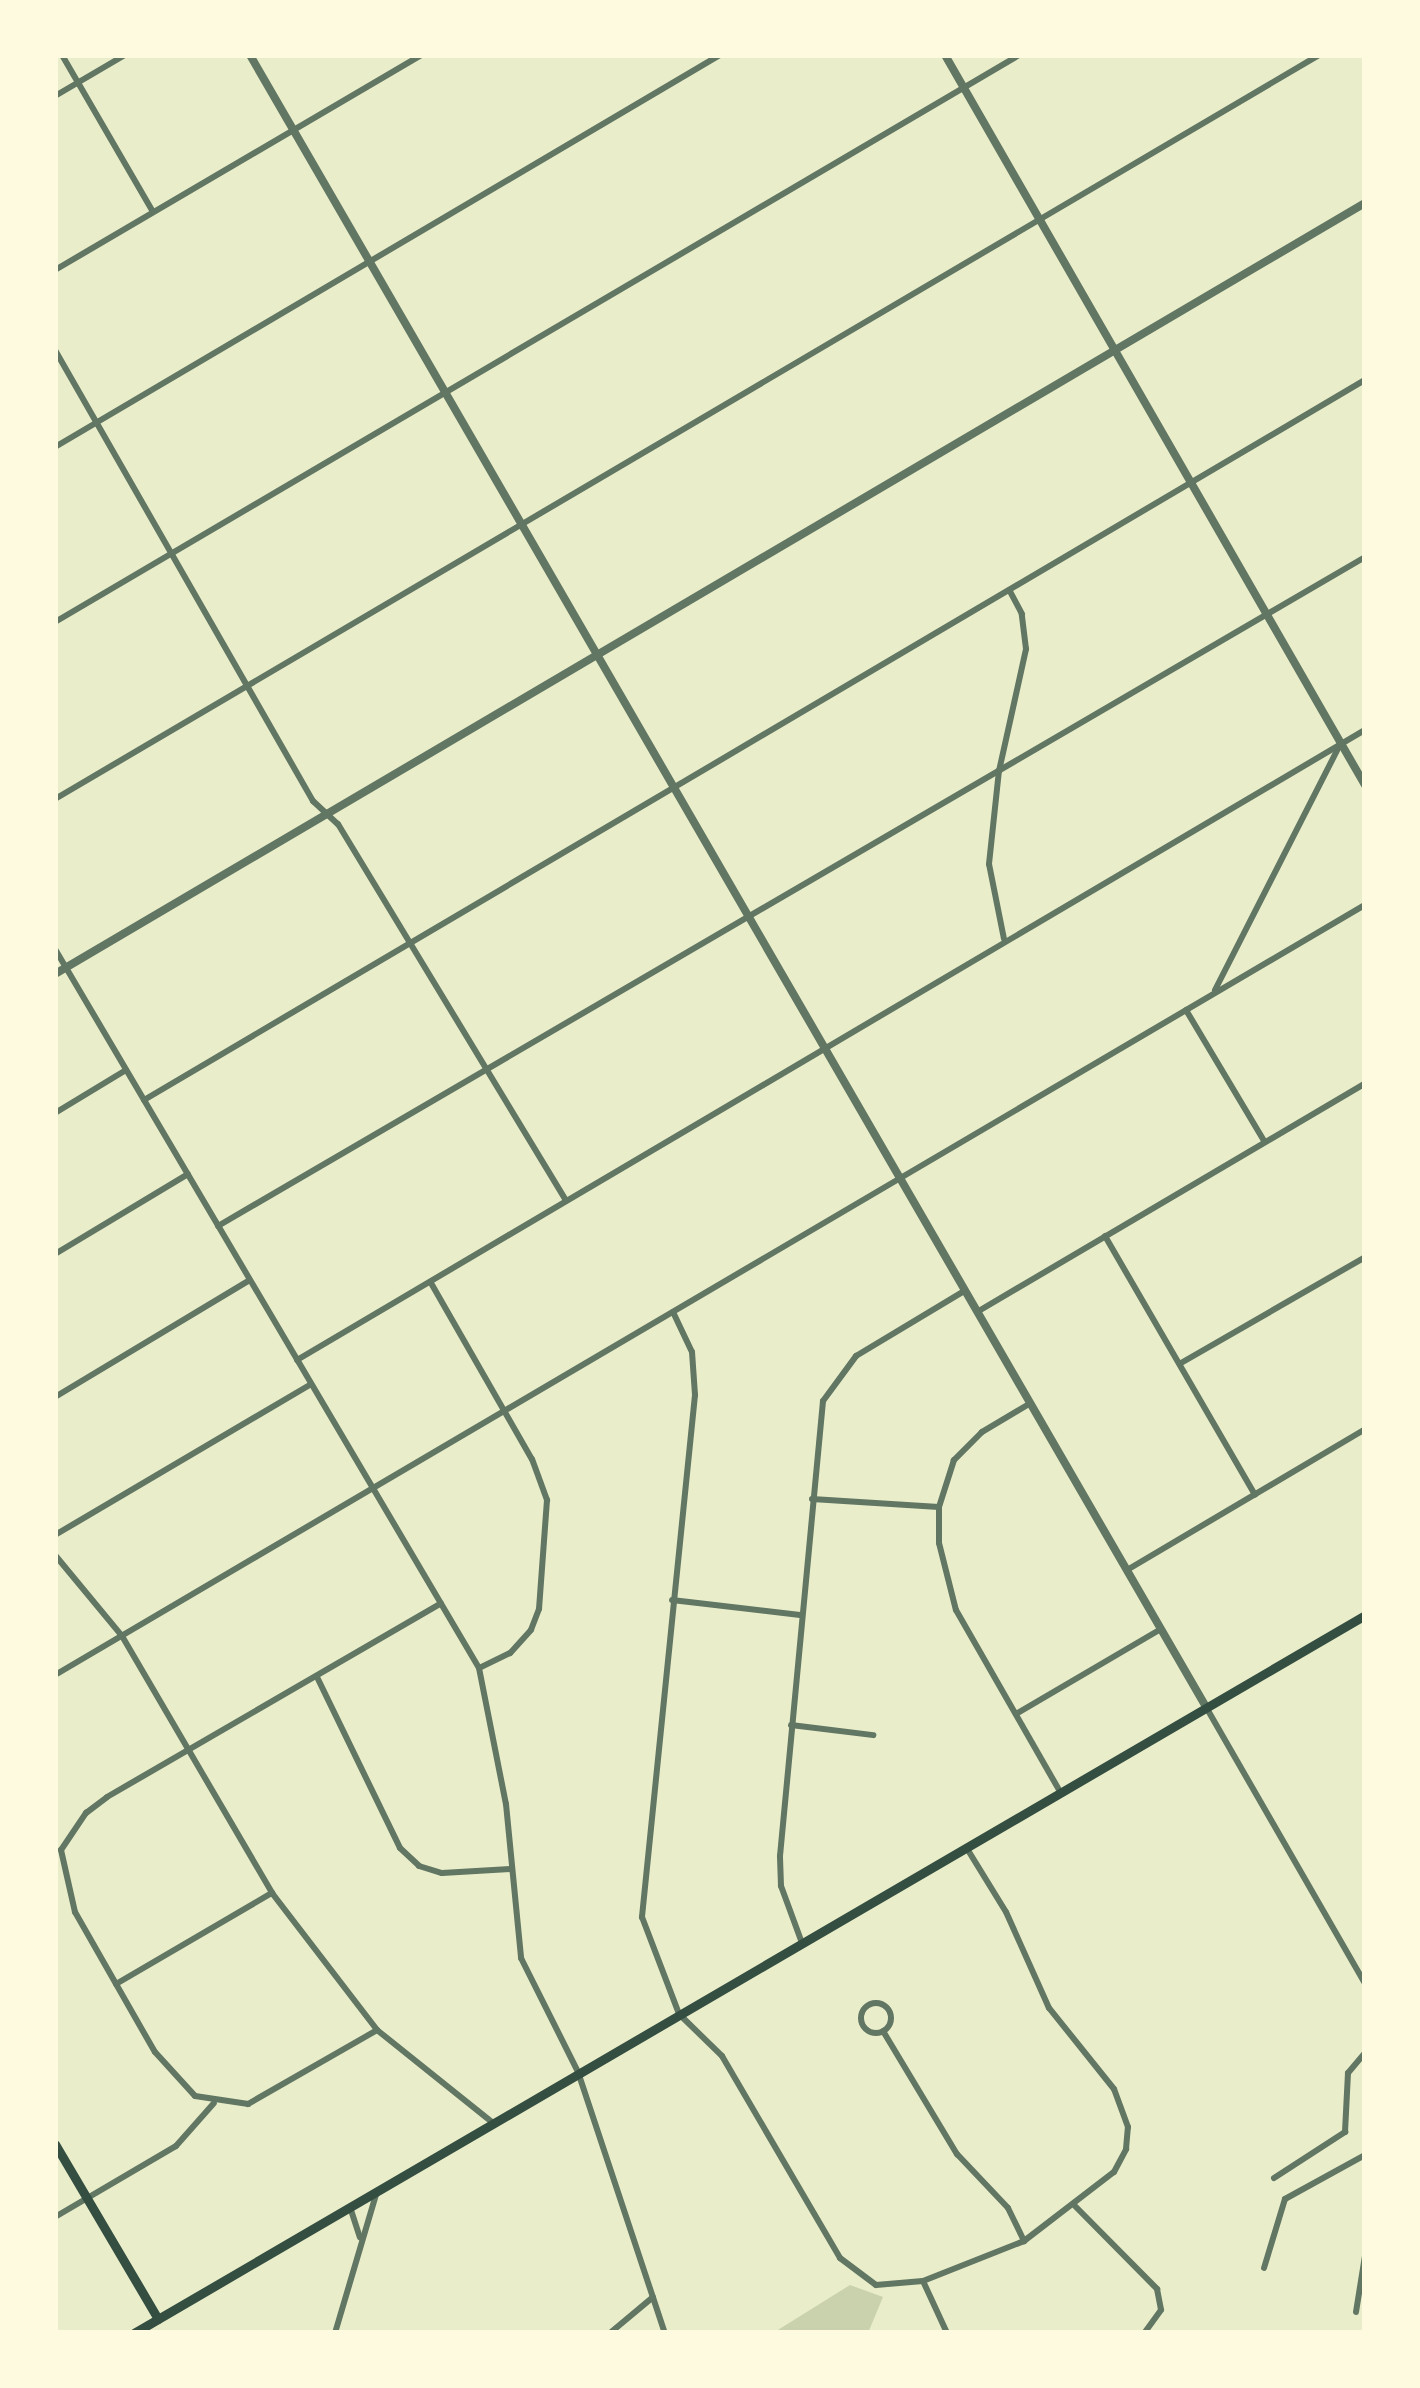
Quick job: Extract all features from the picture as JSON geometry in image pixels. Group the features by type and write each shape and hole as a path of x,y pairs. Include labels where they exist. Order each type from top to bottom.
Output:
{"main road":[{"path":"134,2333 1365,1616"},
{"path":"55,2144 158,2319"}],"street":[{"path":"62,55 153,212"},
{"path":"55,96 126,55"},
{"path":"250,55 1365,1984"},
{"path":"55,270 422,55"},
{"path":"55,446 720,55"},
{"path":"945,55 1365,786"},
{"path":"55,622 1018,55"},
{"path":"1296,55 1302,65"},
{"path":"55,800 1319,55"},
{"path":"55,974 1365,203"},
{"path":"55,350 246,686 409,942 566,1201"},
{"path":"144,1100 671,785 1365,380"},
{"path":"218,1226 1365,557"},
{"path":"1004,939 989,864 999,772 1026,649 1022,614 1009,590"},
{"path":"298,1360 1004,939 1365,730"},
{"path":"1215,991 1341,744"},
{"path":"55,1676 371,1485 1365,905"},
{"path":"55,949 479,1668 506,1804 516,1932 530,1984 578,2072 665,2333"},
{"path":"1186,1010 1264,1141"},
{"path":"55,1113 126,1070"},
{"path":"976,1312 1365,1083"},
{"path":"55,1254 188,1174"},
{"path":"1105,1236 1255,1494"},
{"path":"1181,1363 1365,1257"},
{"path":"55,1397 250,1280"},
{"path":"430,1282 543,1483 549,1518 531,1630 510,1653 479,1668"},
{"path":"802,1943 781,1886 800,1615 823,1401 843,1366 964,1290"},
{"path":"673,1312 695,1372 641,1895 648,1940 680,2014 722,2056 857,2277 898,2287 1024,2241 1076,2206 1120,2163 1128,2126 1124,2109 1104,2072 1049,2008 1006,1912 966,1847"},
{"path":"55,1534 311,1384"},
{"path":"1029,1404 966,1445 948,1472 939,1507 942,1572 956,1610 1061,1794"},
{"path":"1127,1570 1365,1429"},
{"path":"812,1498 939,1507"},
{"path":"55,1554 122,1636 272,1894 377,2030 492,2122"},
{"path":"672,1600 800,1615"},
{"path":"377,2030 248,2104 214,2103 173,2078 116,1984 65,1888 58,1850 86,1813 107,1797 441,1603"},
{"path":"1016,1714 1162,1629"},
{"path":"317,1677 400,1848 420,1866 442,1873 511,1869"},
{"path":"791,1725 873,1735"},
{"path":"116,1984 272,1894"},
{"path":"883,2031 888,2010 867,2006 863,2024 883,2031 957,2154 1008,2208 1024,2241"},
{"path":"1274,2178 1346,2132 1348,2073 1365,2053"},
{"path":"55,2217 176,2146 214,2103"},
{"path":"1264,2268 1286,2199 1365,2155"},
{"path":"335,2333 377,2191"},
{"path":"350,2206 360,2238"},
{"path":"1076,2206 1157,2289 1161,2310 1144,2333"},
{"path":"1356,2312 1365,2256"},
{"path":"923,2281 947,2333"},
{"path":"610,2333 653,2297"}],"green space":[{"path":"850,2285 883,2297 868,2333 773,2333"}]}
